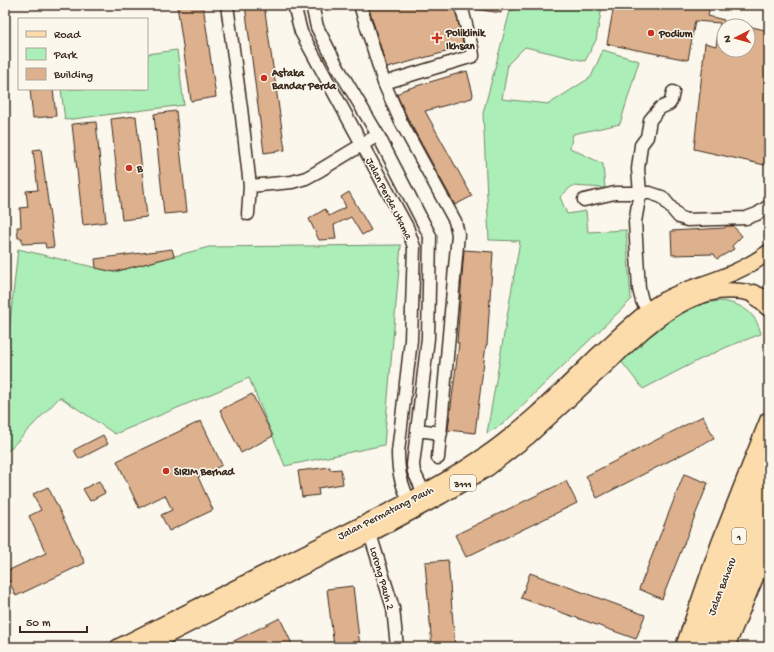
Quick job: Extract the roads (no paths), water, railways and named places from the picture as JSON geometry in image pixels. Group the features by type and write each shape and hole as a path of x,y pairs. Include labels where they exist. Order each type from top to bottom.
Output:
{"highway":[{"path":"761,296 769,307"},
{"path":"685,647 721,543 769,421"},
{"name":"Jalan Baharu","path":"712,647 715,618 769,457"},
{"name":"Jalan Baharu","path":"697,647 715,618 769,497"},
{"path":"724,647 769,541"}],"main road":[{"name":"Jalan Permatang Pauh","path":"118,647 424,493 482,457 517,432 648,310 679,293 725,277 742,269 769,252"},
{"name":"Jalan Permatang Pauh","path":"144,647 370,534 488,468 529,436 624,347 653,322 684,302 703,295 728,291 761,296"}],"street":[{"path":"227,5 250,186 248,214"},
{"name":"Jalan Perda Utama","path":"294,5 301,32 407,227 414,246 411,340 398,452 400,478 409,501"},
{"name":"Jalan Perda Utama","path":"312,5 317,26 337,66 378,136 430,236 428,338 413,465 414,472 424,493"},
{"path":"360,5 384,83 401,122 455,221 458,234 438,458"},
{"path":"384,83 473,56 461,5"},
{"path":"648,310 642,301 639,289 635,222 640,192 638,169 641,145 647,137 650,120 660,108 669,104 673,92"},
{"path":"250,186 292,182 306,178 378,136"},
{"path":"584,200 615,193 650,193 662,197 679,217 687,220 746,218 757,214 769,206"},
{"path":"417,430 441,433"},
{"name":"Lorong Pauh 2","path":"370,534 394,608 396,647"}],"place":[{"name":"Podium","path":"651,33"},
{"name":"Poliklinik Ikhsan","path":"437,38"},
{"name":"Astaka Bandar Perda","path":"264,78"},
{"name":"B","path":"129,168"},
{"name":"SIRIM Berhad","path":"166,471"}]}
